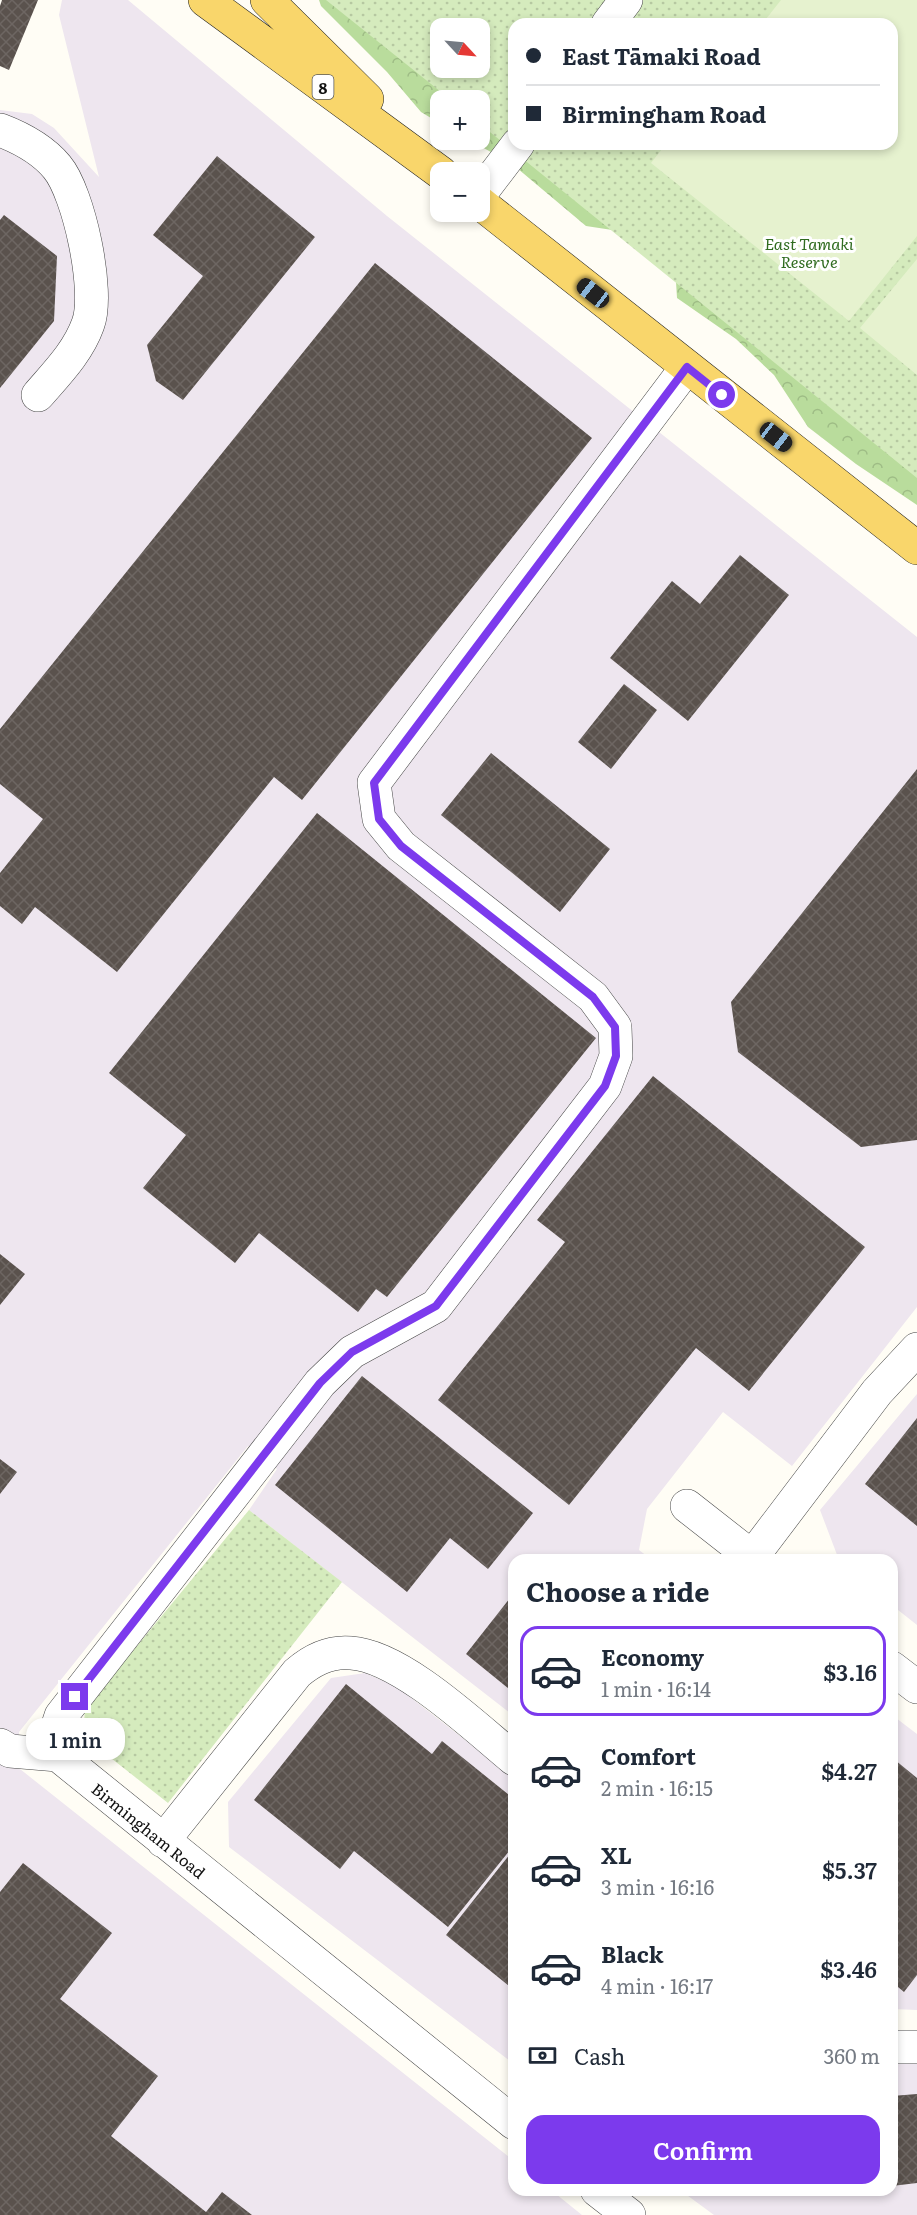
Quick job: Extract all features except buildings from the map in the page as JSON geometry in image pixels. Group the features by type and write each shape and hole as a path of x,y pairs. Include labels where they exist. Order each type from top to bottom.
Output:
{"main road":[{"name":"8","path":"267,0 430,162"},
{"name":"8","path":"204,1 430,165"},
{"path":"490,211 917,548"}],"street":[{"path":"612,18 626,0"},
{"path":"0,130 16,136 39,150 58,168 74,202 92,278 93,300 89,322 81,341 69,359 38,395"},
{"path":"490,181 513,150"},
{"path":"0,1745 10,1751 58,1755 53,1740 61,1716 320,1383 352,1352 436,1306 605,1086 616,1056 615,1027 593,997 401,846 379,819 374,783 687,367"},
{"path":"757,1554 877,1392 917,1349"},
{"path":"687,1506 749,1554"},
{"path":"163,1841 297,1673 321,1657 336,1653 367,1655 399,1671 434,1695 508,1754"},
{"path":"898,1673 917,1687"},
{"name":"Birmingham Road","path":"58,1755 508,2118"},
{"path":"898,2047 917,2047"},
{"path":"605,2196 629,2215"}],"shaded area":[{"path":"62,0 128,0 387,216 917,637 917,1307 792,1466 723,1412 647,1509 639,1550 644,1554 508,1554 508,1711 249,1510 277,1469 248,1446 19,1732 20,1769 508,2156 508,2196 558,2196 582,2215 0,2215 0,110 32,114 54,128 99,177 59,15"},
{"path":"917,1394 917,1625 898,1610 898,1554 837,1554 820,1510"},
{"path":"365,1673 396,1686 508,1773 508,2059 229,1847 228,1802 331,1678"},
{"path":"898,1720 917,1734 917,2010 898,2009"},
{"path":"898,2062 917,2064 917,2215 714,2215 688,2196 898,2196"}],"green space":[{"path":"319,0 367,0 430,58 430,78 466,78 475,90 430,90 430,117 421,112 387,72 321,6"},
{"name":"East Tamaki Reserve","path":"326,0 917,0 917,478 512,150 898,150 898,18 508,18 508,147 490,132 490,90 438,90"},
{"path":"781,0 917,0 917,236 849,321 651,163 661,150 898,150 898,18 767,18"},
{"path":"490,111 508,136 508,150 522,150 632,233 586,226 511,163 487,150 490,150"},
{"path":"917,259 917,375 860,328"},
{"path":"675,265 917,433 917,505 856,464 808,427 774,375 736,339 677,298"},
{"path":"249,1510 342,1582 168,1803 83,1736 85,1709"}],"route":[{"path":"75,1697 320,1383 352,1352 436,1306 605,1086 616,1056 615,1027 593,997 401,846 379,819 374,783 687,367 722,395"}]}
